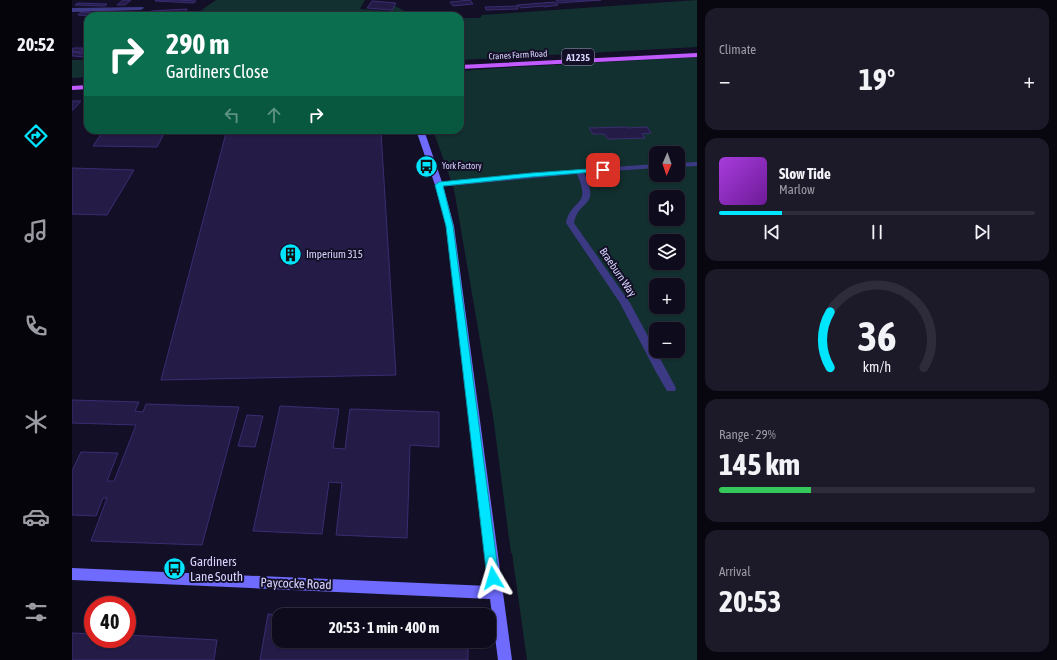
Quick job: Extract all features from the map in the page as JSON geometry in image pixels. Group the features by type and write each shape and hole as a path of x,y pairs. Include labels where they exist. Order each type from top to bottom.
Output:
{"main road":[{"name":"Cranes Farm Road","path":"464,63 697,51"},
{"name":"Cranes Farm Road","path":"464,68 697,55"},
{"path":"72,83 84,82"},
{"path":"72,88 84,87"}],"street":[{"path":"72,10 142,5 139,12"},
{"path":"421,134 439,185 450,233 495,593 505,660"},
{"path":"685,165 697,164"},
{"path":"439,185 531,175 649,167"},
{"name":"Braeburn Way","path":"579,172 588,190 588,197 571,218 570,223 625,303 661,372 672,388"},
{"name":"Paycocke Road","path":"72,574 495,593"}],"green space":[{"path":"216,0 365,0 360,9 390,11 395,6 407,12 199,12"},
{"path":"697,0 697,47 464,60 464,18 480,18 482,15"},
{"path":"697,57 697,660 527,660 493,416 454,189 434,134 464,134 464,71"},
{"path":"72,60 84,60 84,77 72,78"}],"building":[{"path":"123,0 131,0 125,5 117,5"},
{"path":"470,0 473,4 453,6 450,2"},
{"path":"556,0 601,0 558,3"},
{"path":"155,1 196,1 194,3"},
{"path":"372,1 396,3 392,10 367,8"},
{"path":"555,2 558,5 521,8 517,5"},
{"path":"78,3 107,4 105,6 75,5"},
{"path":"517,6 518,9 486,10 485,7"},
{"path":"187,9 186,12 151,11"},
{"path":"81,12 84,12 84,15 78,15"},
{"path":"73,48 83,48 81,50 84,50 84,52 72,52"},
{"path":"72,52 84,54 82,57 72,56"},
{"path":"72,101 81,101 73,110 72,110"},
{"path":"647,127 651,133 642,134 645,138 608,139 604,134 593,134 589,128"},
{"path":"101,134 164,134 157,147 93,146"},
{"name":"Imperium 315","path":"226,134 381,134 396,375 161,380"},
{"path":"72,168 134,170 107,215 72,214"},
{"path":"72,400 139,402 135,411 143,412 146,404 239,407 202,545 91,541 107,498 103,498 96,516 72,515 72,471 81,452 118,453 107,481 114,481 136,425 72,423"},
{"path":"280,406 339,409 333,448 345,449 350,409 439,412 439,447 410,445 407,538 336,535 342,483 329,482 322,534 253,531"},
{"path":"247,415 263,416 255,447 238,446"},
{"path":"268,614 272,614 272,648 468,648 468,660 260,660"},
{"path":"72,633 84,634 84,648 136,648 136,636 217,640 214,660 72,660"}],"place":[{"name":"York Factory","path":"427,166"},
{"name":"Imperium 315","path":"291,254"},
{"name":"Gardiners Lane South","path":"175,568"}],"route":[{"path":"493,578 450,226 439,185 531,175 603,170"}]}
